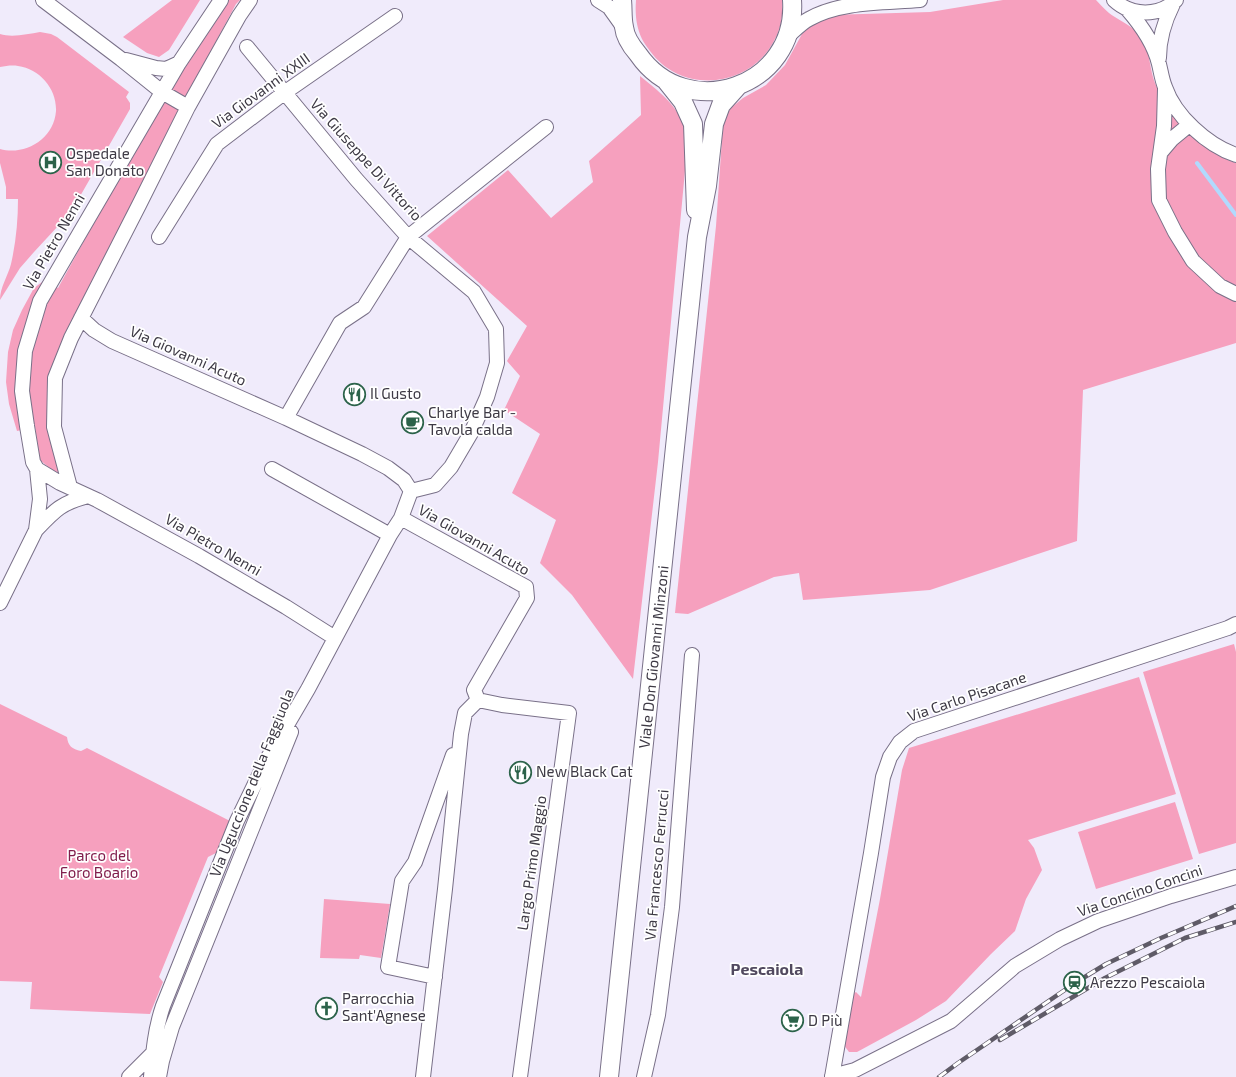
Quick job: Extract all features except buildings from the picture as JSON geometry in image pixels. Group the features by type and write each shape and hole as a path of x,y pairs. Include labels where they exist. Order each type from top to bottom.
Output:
{"main road":[{"path":"622,0 624,28 632,46 644,64 666,81 689,90 714,92 738,86 759,75 776,58 787,37 792,13 792,0"},
{"name":"Viale Don Giovanni Minzoni","path":"666,81 683,102 693,124 697,237"},
{"name":"Viale Don Giovanni Minzoni","path":"609,1077 697,237 707,186 714,124 721,105 738,86"}],"street":[{"path":"45,0 162,92 188,107"},
{"name":"Via Pietro Nenni","path":"221,0 179,63 77,234 40,301 25,351 22,392 33,462 37,469 60,483 88,496 212,564 286,607 335,638"},
{"path":"70,487 54,427 55,378 71,338 188,107 239,16 250,0"},
{"path":"598,0 609,7 624,28"},
{"path":"839,0 863,4"},
{"path":"787,37 808,19 829,10 863,4 920,0"},
{"path":"1117,3 1143,13 1157,12 1174,2"},
{"path":"1159,62 1159,42 1162,30 1174,2"},
{"path":"1117,3 1146,33 1159,62 1165,89 1164,126 1158,169 1159,200 1175,232 1193,262 1220,286 1236,294"},
{"name":"Via Giovanni XXIII","path":"159,237 217,144 284,93 395,16"},
{"name":"Via Giuseppe Di Vittorio","path":"247,47 356,179 408,237 546,127"},
{"path":"121,59 166,69 179,63"},
{"path":"1165,89 1189,125 1207,140 1236,155"},
{"path":"1161,152 1172,138 1189,125"},
{"path":"286,418 340,323 364,307 408,237"},
{"name":"Via Giovanni Acuto","path":"408,237 474,292 496,329 497,363 487,397 471,433 451,467 435,485 412,491"},
{"name":"Via Giovanni Acuto","path":"81,318 94,330 112,341 286,418 362,454 388,468 404,480 412,491"},
{"path":"36,530 40,499 37,469"},
{"path":"272,469 390,535"},
{"name":"Via Giovanni Acuto","path":"335,638 390,535 401,518 412,491"},
{"path":"0,603 36,530 57,508 71,500 88,496"},
{"name":"Via Giovanni Acuto","path":"401,518 526,587 527,598 474,690 478,700"},
{"name":"Via Carlo Pisacane","path":"832,1077 883,777 890,757 900,742 914,731 1093,673 1236,624"},
{"name":"Via Uguccione della Faggiuola","path":"160,1077 157,1057 158,1022 162,1006 238,821 266,761 308,689 335,638"},
{"name":"Via Francesco Ferrucci","path":"644,1077 658,1015 672,907 692,655"},
{"path":"423,1077 461,734 465,713 478,700"},
{"name":"Largo Primo Maggio","path":"478,700 502,705 569,713 520,1077"},
{"path":"435,977 388,967 402,881 415,862 461,734"},
{"name":"Via Concino Concini","path":"832,1077 855,1070 951,1022 1015,966 1060,939 1098,921 1170,896 1236,877"},
{"path":"129,1077 157,1057 168,1077"},
{"name":"Via Uguccione della Faggiuola","path":"151,1077 157,1057"}],"green space":[{"path":"172,0 200,0 169,50 159,57 147,53 123,37"},
{"path":"224,0 240,0 236,4 196,79 48,393 66,474 53,471 40,460 35,427 17,431 9,404 6,382 8,352 13,330 34,288 45,280 58,288 142,136"},
{"path":"636,0 782,0 782,18 779,30 771,46 760,60 745,71 729,78 712,80 695,79 678,74 663,65 650,51 642,39 637,25"},
{"path":"1003,0 1096,0 1109,13 1137,32 1141,37 1146,47 1156,86 1167,105 1181,124 1205,147 1225,159 1236,163 1236,343 1083,390 1077,541 930,590 803,600 799,573 774,577 688,614 675,613 716,226 723,124 725,117 731,108 743,98 766,85 785,65 802,34 814,23 829,15 930,12"},
{"name":"Ospedale San Donato","path":"40,32 57,37 129,92 126,97 130,103 130,109 71,212 20,268 0,300 1,291 10,268 14,248 18,199 6,199 6,187 0,163 0,149 10,151 19,150 37,143 50,130 54,121 56,103 54,95 46,81 33,71 18,66 0,67 0,34 15,36"},
{"path":"640,76 666,98 677,111 684,127 687,149 658,462 633,679 572,595 540,563 556,520 512,493 540,434 504,410 520,376 507,361 527,326 427,236 508,170 551,218 593,182 589,161 641,115"},
{"path":"1234,644 1236,652 1236,843 1199,854 1143,672"},
{"path":"1139,677 1176,794 1028,840 1034,848 1042,870 1026,899 1015,931 946,1001 916,1020 857,1052 849,1052 843,1044 851,995 856,992 861,997 880,899 902,770 909,748"},
{"name":"Parco del Foro Boario","path":"0,704 67,737 68,743 71,747 81,751 87,748 230,821 216,853 208,857 159,977 163,982 150,1014 30,1009 32,982 0,981"},
{"path":"1175,802 1193,859 1096,889 1078,832"},
{"path":"324,899 390,904 381,958 360,955 359,959 320,958"}],"waterway":[{"path":"1197,163 1236,215"}],"railway":[{"path":"939,1077 1075,983 1106,964 1161,938 1236,906"},
{"path":"1000,1040 1105,978 1185,938 1236,922"}],"place":[{"name":"Ospedale San Donato","path":"50,163"},
{"name":"Il Gusto","path":"355,394"},
{"name":"Charlye Bar - Tavola calda","path":"413,422"},
{"name":"New Black Cat","path":"521,772"},
{"name":"Arezzo Pescaiola","path":"1075,983"},
{"name":"Parrocchia Sant'Agnese","path":"327,1008"},
{"name":"D Più","path":"792,1021"}],"district":[{"name":"Pescaiola","path":"767,969"}]}
